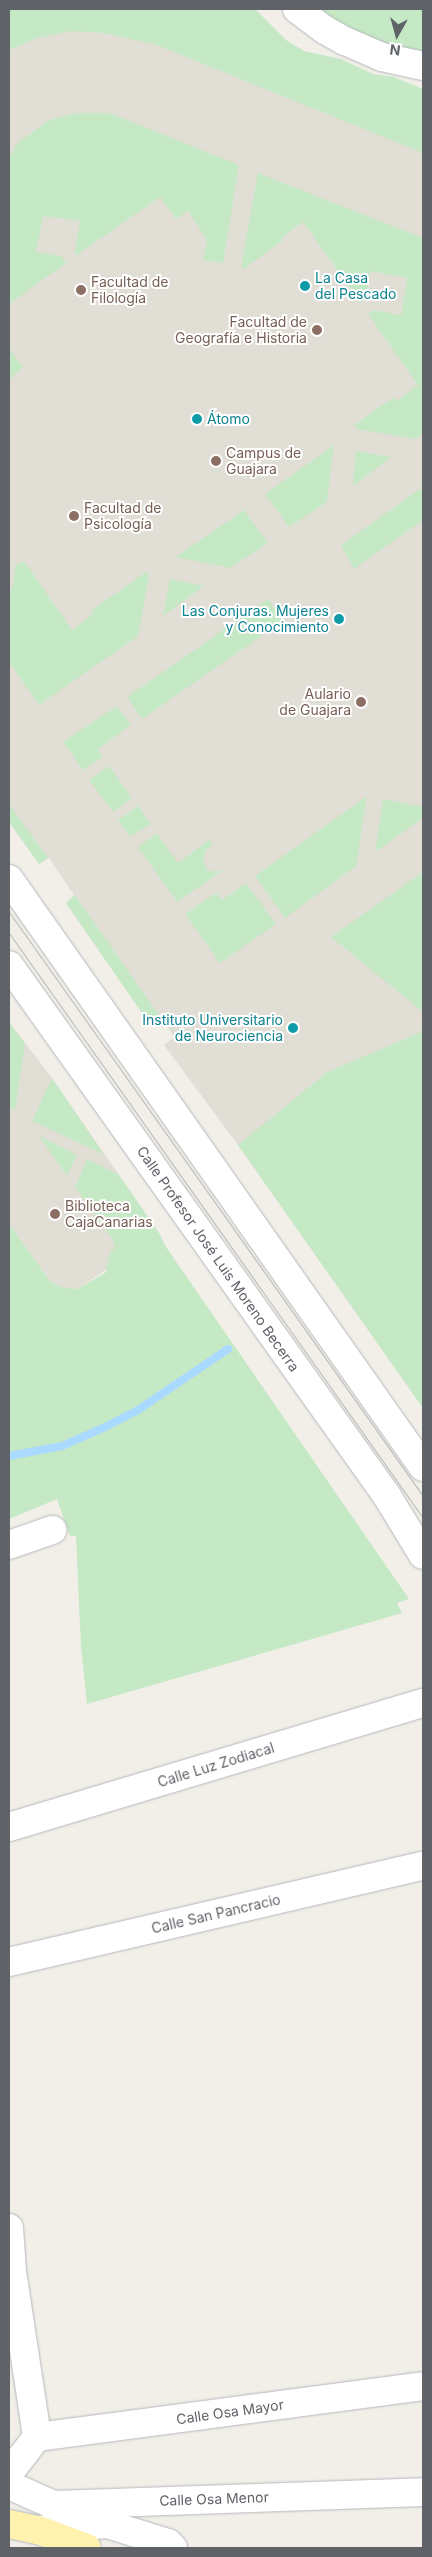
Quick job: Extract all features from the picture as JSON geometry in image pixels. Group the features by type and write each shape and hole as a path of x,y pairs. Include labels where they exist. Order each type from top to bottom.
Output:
{"main road":[{"path":"9,2524 38,2530 87,2548"}],"street":[{"path":"297,9 324,30 345,41 382,57 423,66"},
{"path":"9,880 423,1467"},
{"name":"Calle Profesor José Luis Moreno Becerra","path":"9,965 386,1496 423,1555"},
{"path":"9,1545 52,1530"},
{"name":"Calle Luz Zodiacal","path":"9,1826 423,1703"},
{"name":"Calle San Pancracio","path":"9,1962 423,1866"},
{"path":"9,2228 10,2271 37,2437 9,2473"},
{"name":"Calle Osa Mayor","path":"37,2437 423,2386"},
{"name":"Calle Osa Menor","path":"9,2485 54,2505 149,2501 184,2502 423,2492"},
{"path":"38,2530 107,2524 170,2546 184,2502"}],"shaded area":[{"name":"Campus de Guajara","path":"9,9 300,64 423,101 423,1408 238,1145 164,1045 174,1037 161,1018 151,1026 66,903 74,895 49,858 39,864 9,822"},
{"path":"9,1022 52,1078 159,1233 78,1289 64,1288 51,1282 9,1224"}],"green space":[{"path":"9,9 255,9 286,40 304,51 341,59 373,74 394,77 423,89 423,153 154,44 103,33 71,31 37,38 9,50"},
{"path":"317,9 423,9 423,53 397,49 361,35"},
{"path":"75,113 110,113 239,165 223,263 203,260 207,240 188,211 176,219 160,197 77,255 75,252 80,221 43,216 36,252 61,256 66,263 9,304 9,158 19,142 49,120"},
{"path":"258,173 423,238 423,434 416,439 357,429 354,425 394,397 397,401 418,385 368,314 373,310 401,315 407,278 370,271 366,300 361,303 303,222 281,238 283,240 244,269 241,266"},
{"path":"9,348 23,367 9,380"},
{"path":"334,445 327,502 289,527 265,494"},
{"path":"356,451 391,457 353,486"},
{"path":"423,487 423,520 354,569 341,545"},
{"path":"244,510 268,543 230,568 176,557"},
{"path":"24,561 72,630 93,614 92,610 146,572 149,576 138,636 39,705 9,662 9,589 12,589 16,565"},
{"path":"170,579 204,586 163,616"},
{"path":"268,599 283,621 142,719 127,697"},
{"path":"117,706 131,725 98,749 103,757 83,770 63,742"},
{"path":"109,766 132,798 113,812 89,780"},
{"path":"367,796 356,866 285,918 255,876"},
{"path":"383,799 423,807 423,818 375,852"},
{"path":"9,804 48,858 39,864 9,822"},
{"path":"138,806 151,824 130,837 118,820"},
{"path":"157,833 178,863 209,840 213,845 205,851 203,862 209,871 222,871 177,902 138,847"},
{"path":"423,872 423,1012 331,937"},
{"path":"246,883 276,924 220,963 185,914 216,893 222,900"},
{"path":"75,895 161,1018 151,1026 66,903"},
{"path":"9,1022 25,1044 15,1110 9,1107"},
{"path":"423,1031 423,1408 238,1145 327,1072"},
{"path":"52,1078 104,1154 32,1121"},
{"path":"39,1136 77,1155 67,1176"},
{"path":"87,1159 119,1175 159,1233 166,1247 409,1599 397,1603 402,1613 87,1704 81,1646 76,1536 70,1536 57,1499 9,1519 9,1224 51,1282 64,1288 78,1289 106,1272 110,1252 115,1249 113,1240 75,1187"}],"waterway":[{"path":"9,1456 62,1446 103,1428 138,1410 228,1349"}],"tram line":[{"path":"9,912 423,1496"},
{"path":"9,933 423,1518"}],"place":[{"name":"La Casa del Pescado","path":"305,286"},
{"name":"Facultad de Filología","path":"81,290"},
{"name":"Facultad de Geografía e Historia","path":"317,330"},
{"name":"Átomo","path":"197,419"},
{"name":"Campus de Guajara","path":"216,461"},
{"name":"Facultad de Psicología","path":"74,516"},
{"name":"Las Conjuras. Mujeres y Conocimiento","path":"339,619"},
{"name":"Aulario de Guajara","path":"361,702"},
{"name":"Instituto Universitario de Neurociencia","path":"293,1028"},
{"name":"Biblioteca CajaCanarias","path":"55,1214"}]}
